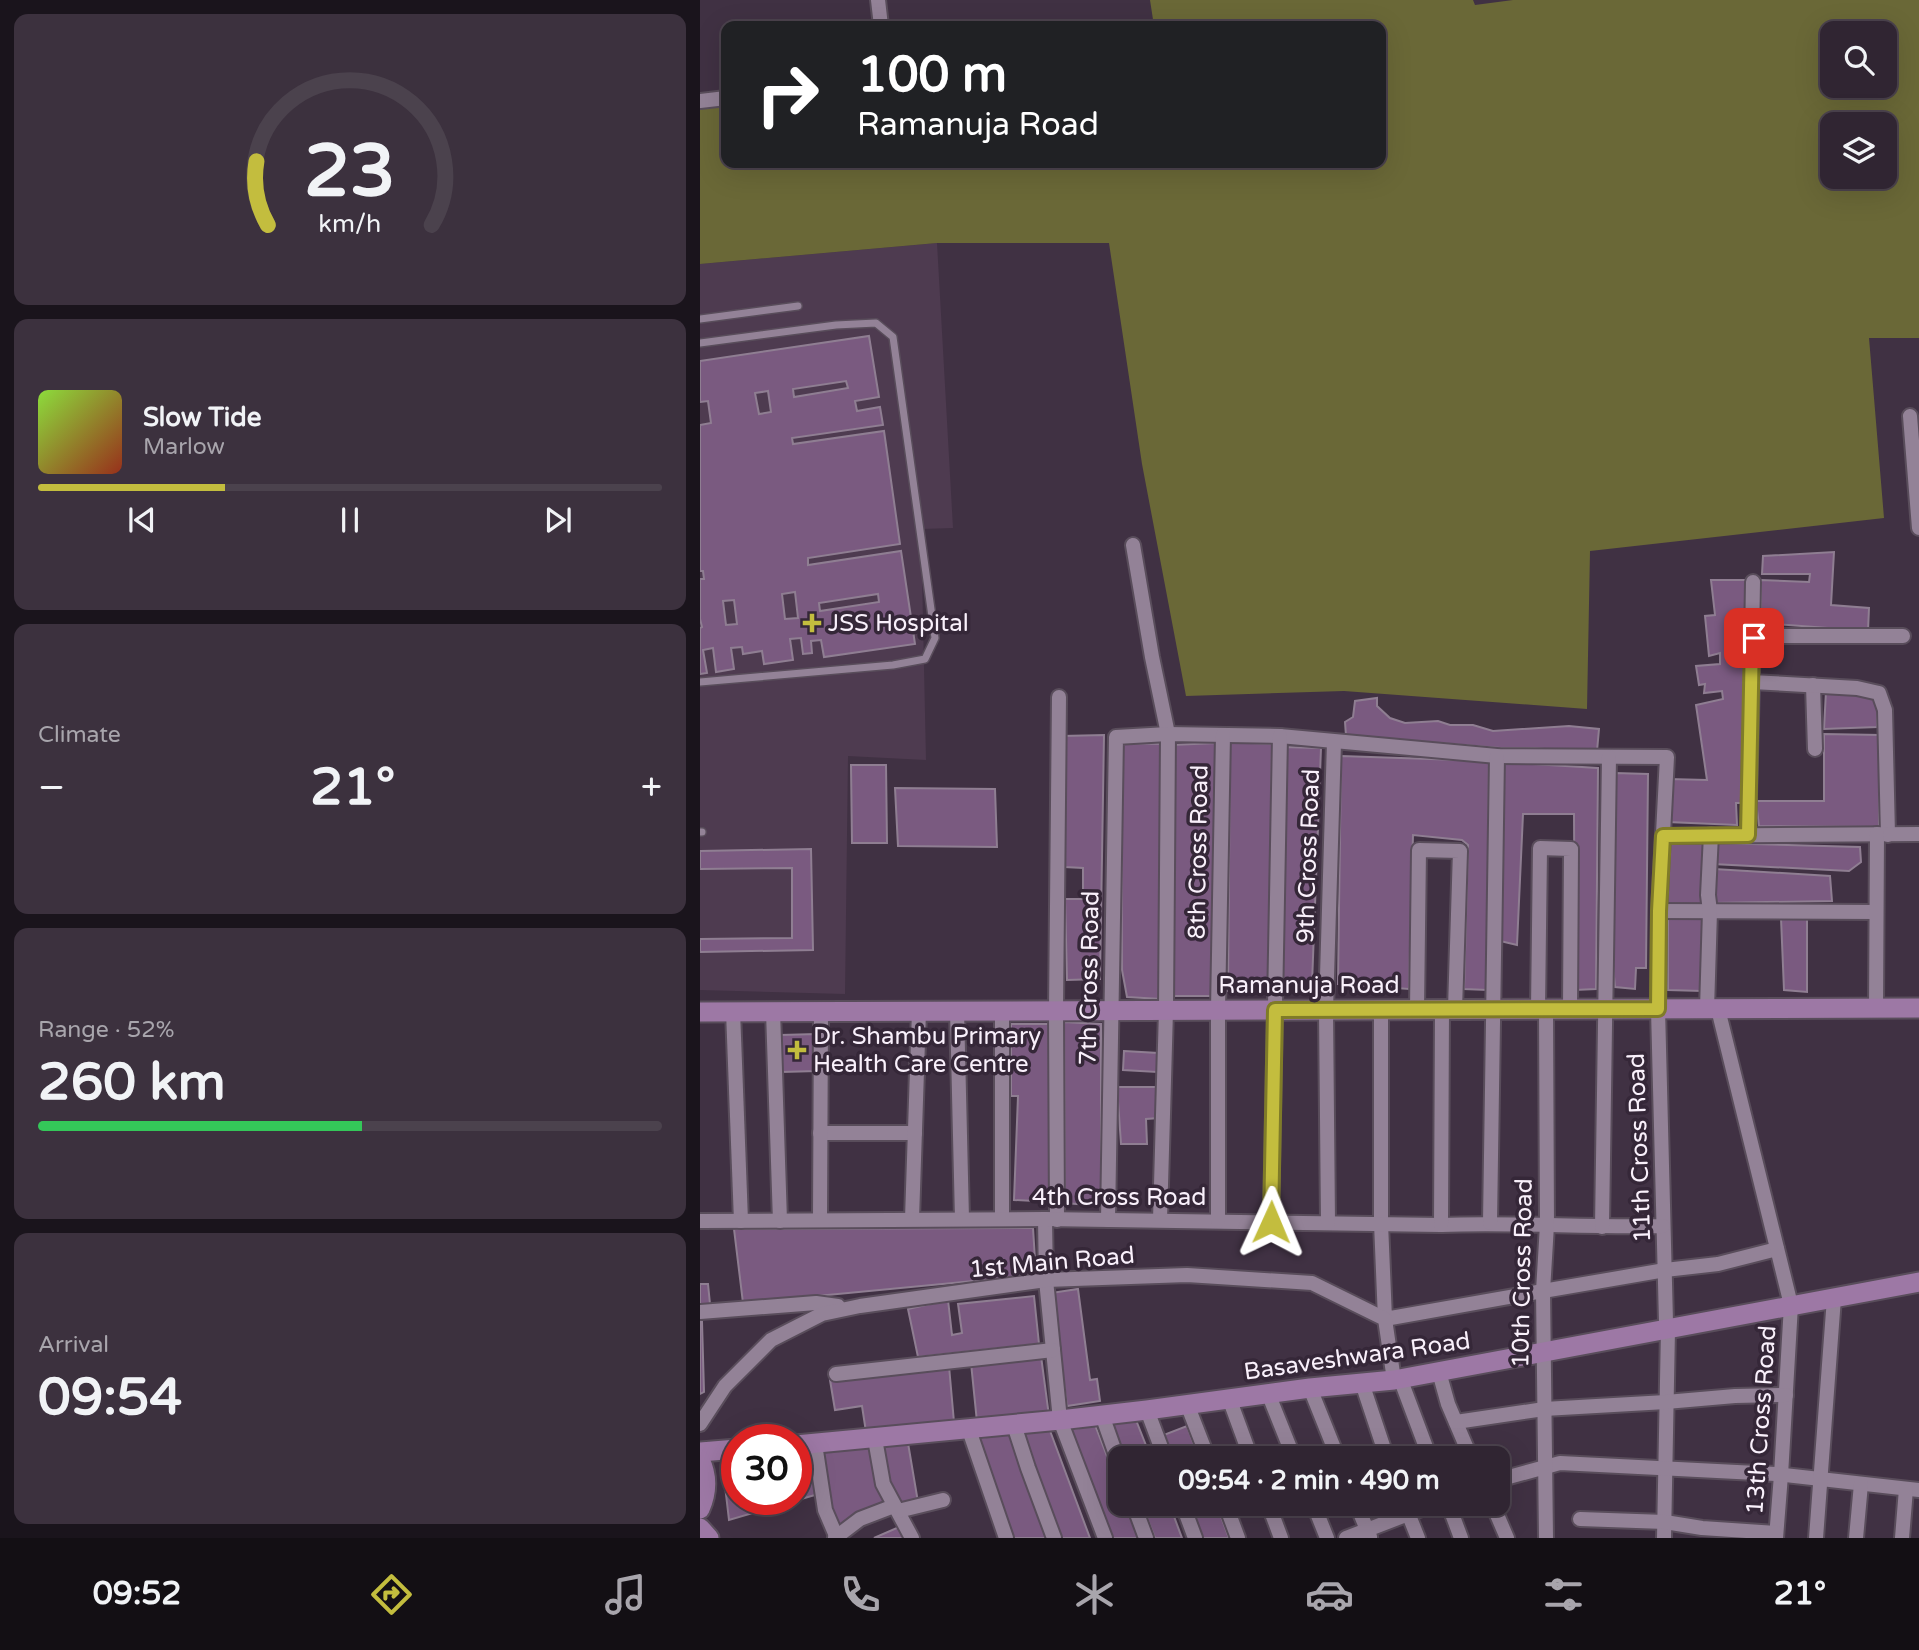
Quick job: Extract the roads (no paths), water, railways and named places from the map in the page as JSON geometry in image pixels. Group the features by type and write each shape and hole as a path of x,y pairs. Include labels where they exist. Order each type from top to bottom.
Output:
{"street":[{"path":"878,0 880,21"},
{"path":"700,101 721,99"},
{"path":"1910,416 1919,528"},
{"path":"1133,545 1168,734 1166,1010 1160,1220"},
{"path":"1748,835 1753,582"},
{"path":"1752,640 1756,636 1903,636"},
{"path":"1752,682 1857,688 1879,693 1885,710 1882,834 1876,912 1876,1009"},
{"path":"1813,685 1815,749"},
{"path":"1059,697 1056,1010 1051,1219 1046,1280 1060,1420 1105,1538"},
{"path":"1168,734 1280,736 1497,756 1609,757 1602,1227"},
{"name":"7th Cross Road","path":"1108,1220 1116,737 1168,734"},
{"name":"8th Cross Road","path":"1218,1221 1218,1010 1223,735"},
{"path":"1271,1222 1280,736"},
{"name":"9th Cross Road","path":"1328,1223 1326,1010 1335,742"},
{"path":"1490,1223 1497,756"},
{"name":"11th Cross Road","path":"1609,757 1667,757 1659,911 1658,1009 1668,1329 1664,1538"},
{"path":"1663,836 1919,834"},
{"name":"13th Cross Road","path":"1712,835 1707,895 1710,911 1712,1009 1791,1306 1776,1536"},
{"name":"10th Cross Road","path":"1546,1538 1543,1291 1547,1225 1540,848 1571,849 1570,1009"},
{"path":"1418,1009 1419,850 1460,851 1448,1009 1441,1225"},
{"path":"1659,911 1876,912"},
{"path":"1381,1009 1381,1223 1385,1319 1397,1379 1425,1446"},
{"name":"Ramanuja Road","path":"700,1012 1919,1009"},
{"path":"957,1010 962,1219"},
{"path":"1002,1010 1002,1219"},
{"path":"774,1011 780,1220"},
{"path":"820,1220 821,1011"},
{"path":"912,1219 919,1011"},
{"path":"733,1012 741,1221"},
{"path":"820,1133 915,1133"},
{"name":"4th Cross Road","path":"700,1222 1051,1219 1663,1226"},
{"path":"1385,1319 1665,1270 1717,1264 1777,1249"},
{"name":"1st Main Road","path":"700,1424 725,1386 771,1340 822,1314 850,1308 1046,1280 1187,1275 1312,1283 1385,1319"},
{"name":"Basaveshwara Road","path":"812,1444 1060,1420 1397,1379 1919,1282"},
{"path":"1816,1538 1834,1298"},
{"path":"700,1312 816,1303 850,1308"},
{"path":"836,1374 1053,1350"},
{"path":"1439,1371 1448,1404 1466,1446"},
{"path":"1362,1383 1383,1446"},
{"path":"1310,1388 1333,1446"},
{"path":"1268,1393 1289,1446"},
{"path":"1456,1422 1544,1409 1786,1395"},
{"path":"1229,1398 1247,1446"},
{"path":"1187,1404 1203,1446"},
{"path":"1147,1410 1160,1446"},
{"path":"1102,1415 1113,1446"},
{"path":"1014,1425 1054,1538"},
{"path":"970,1430 1006,1538"},
{"path":"875,1438 883,1484 912,1538"},
{"path":"700,1452 721,1451"},
{"path":"700,1460 706,1484 706,1496 700,1509"},
{"path":"1510,1476 1560,1463 1781,1475 1913,1490 1902,1538"},
{"path":"812,1466 836,1538 860,1519 943,1500"},
{"path":"1856,1538 1861,1484"},
{"path":"1138,1516 1146,1538"},
{"path":"1187,1516 1195,1538"},
{"path":"1230,1516 1238,1538"},
{"path":"1273,1516 1281,1538"},
{"path":"1318,1516 1327,1538"},
{"path":"1361,1516 1369,1534"},
{"path":"1346,1538 1369,1534 1396,1516"},
{"path":"1409,1516 1418,1538"},
{"path":"1453,1516 1461,1538"},
{"path":"1498,1516 1507,1538"},
{"path":"1580,1519 1665,1522 1776,1536"},
{"path":"700,1528 709,1538"}],"lane":[{"path":"700,319 798,306"},
{"path":"700,343 836,325 876,323 893,337 935,638 925,659 893,665 700,682"}],"place":[{"name":"JSS Hospital","path":"812,623"},
{"name":"Dr. Shambu Primary Health Care Centre","path":"797,1050"}]}
